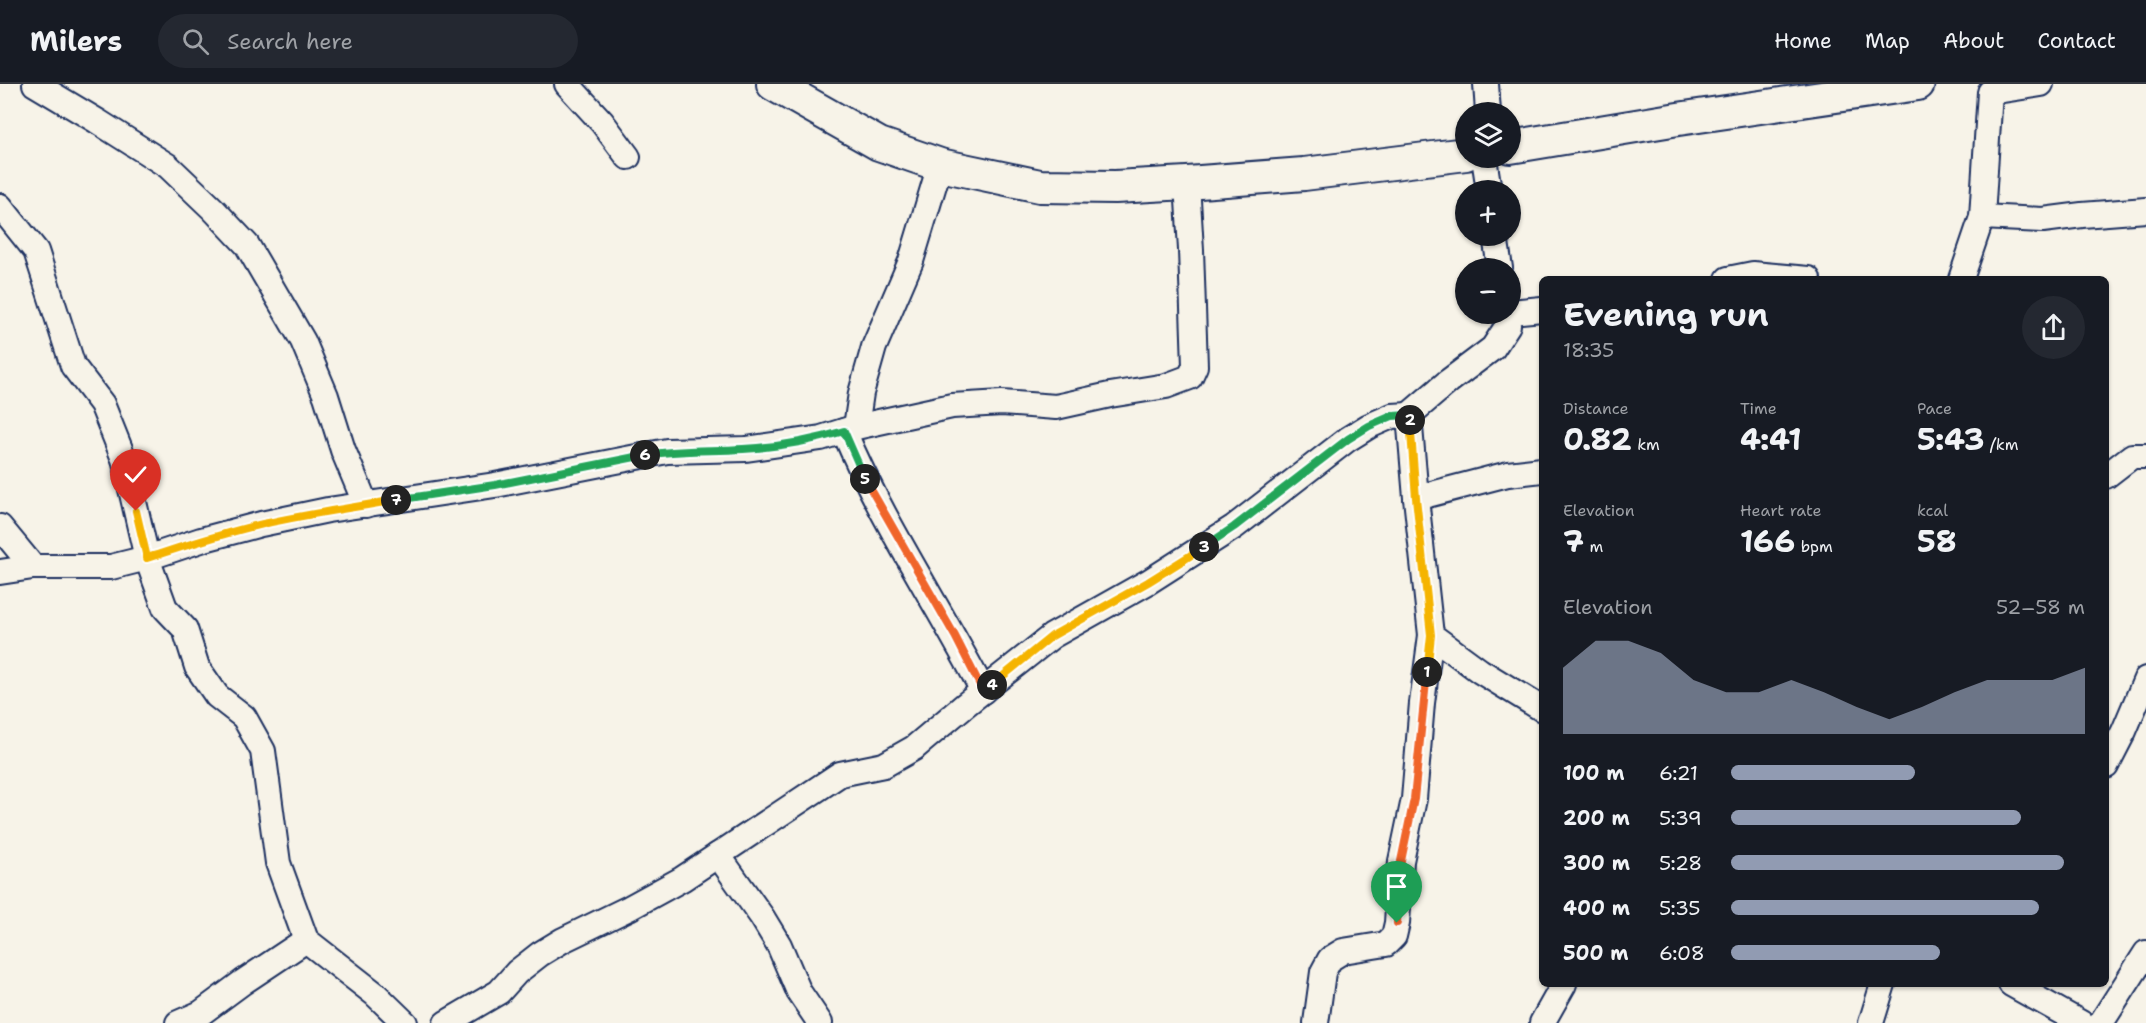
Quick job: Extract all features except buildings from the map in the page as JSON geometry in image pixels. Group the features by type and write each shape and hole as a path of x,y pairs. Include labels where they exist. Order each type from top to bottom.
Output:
{"main road":[{"path":"773,84 879,144 940,165 1040,186 1115,187 1187,183 1304,174 1455,155"},
{"path":"1521,145 1678,119 1918,84"}],"street":[{"path":"35,84 168,166 247,244 303,341 366,505"},
{"path":"567,84 602,122 628,157"},
{"path":"1486,84 1487,102"},
{"path":"1962,276 1982,217 1990,92 2041,84"},
{"path":"940,165 911,261 874,347 850,429 862,473 955,636 983,691"},
{"path":"0,572 33,567 111,567 261,524 328,510 495,485 667,452 746,449 821,438 850,429 952,406 1002,403 1056,407 1166,386 1190,377 1195,366 1187,183"},
{"path":"0,206 36,251 73,366 102,404 123,459 147,558 165,608 185,629 197,667 217,696 244,717 263,751 278,863 306,940 375,994 405,1023"},
{"path":"1982,217 2043,220 2082,214 2146,210"},
{"path":"1743,276 1753,274 1775,276"},
{"path":"1521,311 1539,309"},
{"path":"446,1023 499,992 517,972 540,954 682,879 840,774 884,765 915,748 1052,636 1148,582 1234,527 1348,439 1369,426 1392,416 1409,415 1493,348 1508,324"},
{"path":"1316,1023 1323,972 1330,958 1343,951 1386,944 1394,936 1397,923 1401,861 1414,799 1422,703 1431,635 1409,415"},
{"path":"2109,474 2132,456 2146,456"},
{"path":"1416,498 1508,474 1539,470"},
{"path":"0,527 33,567"},
{"path":"1431,635 1480,671 1539,707"},
{"path":"2109,760 2146,679"},
{"path":"718,855 762,917 779,945 799,992 820,1023"},
{"path":"178,1023 201,1013 243,981 306,940"},
{"path":"2101,1023 2146,953"},
{"path":"1542,1023 1562,987"},
{"path":"1871,1023 1882,987"},
{"path":"2019,987 2081,1023"}],"route":[{"path":"136,511 147,558 201,540 261,524 328,510 495,485 667,452 746,449 821,438 844,431 862,473 955,636 983,691 1052,636 1148,582 1234,527 1348,439 1392,416 1409,415 1431,635 1422,703 1414,799 1401,861 1397,923"}]}
